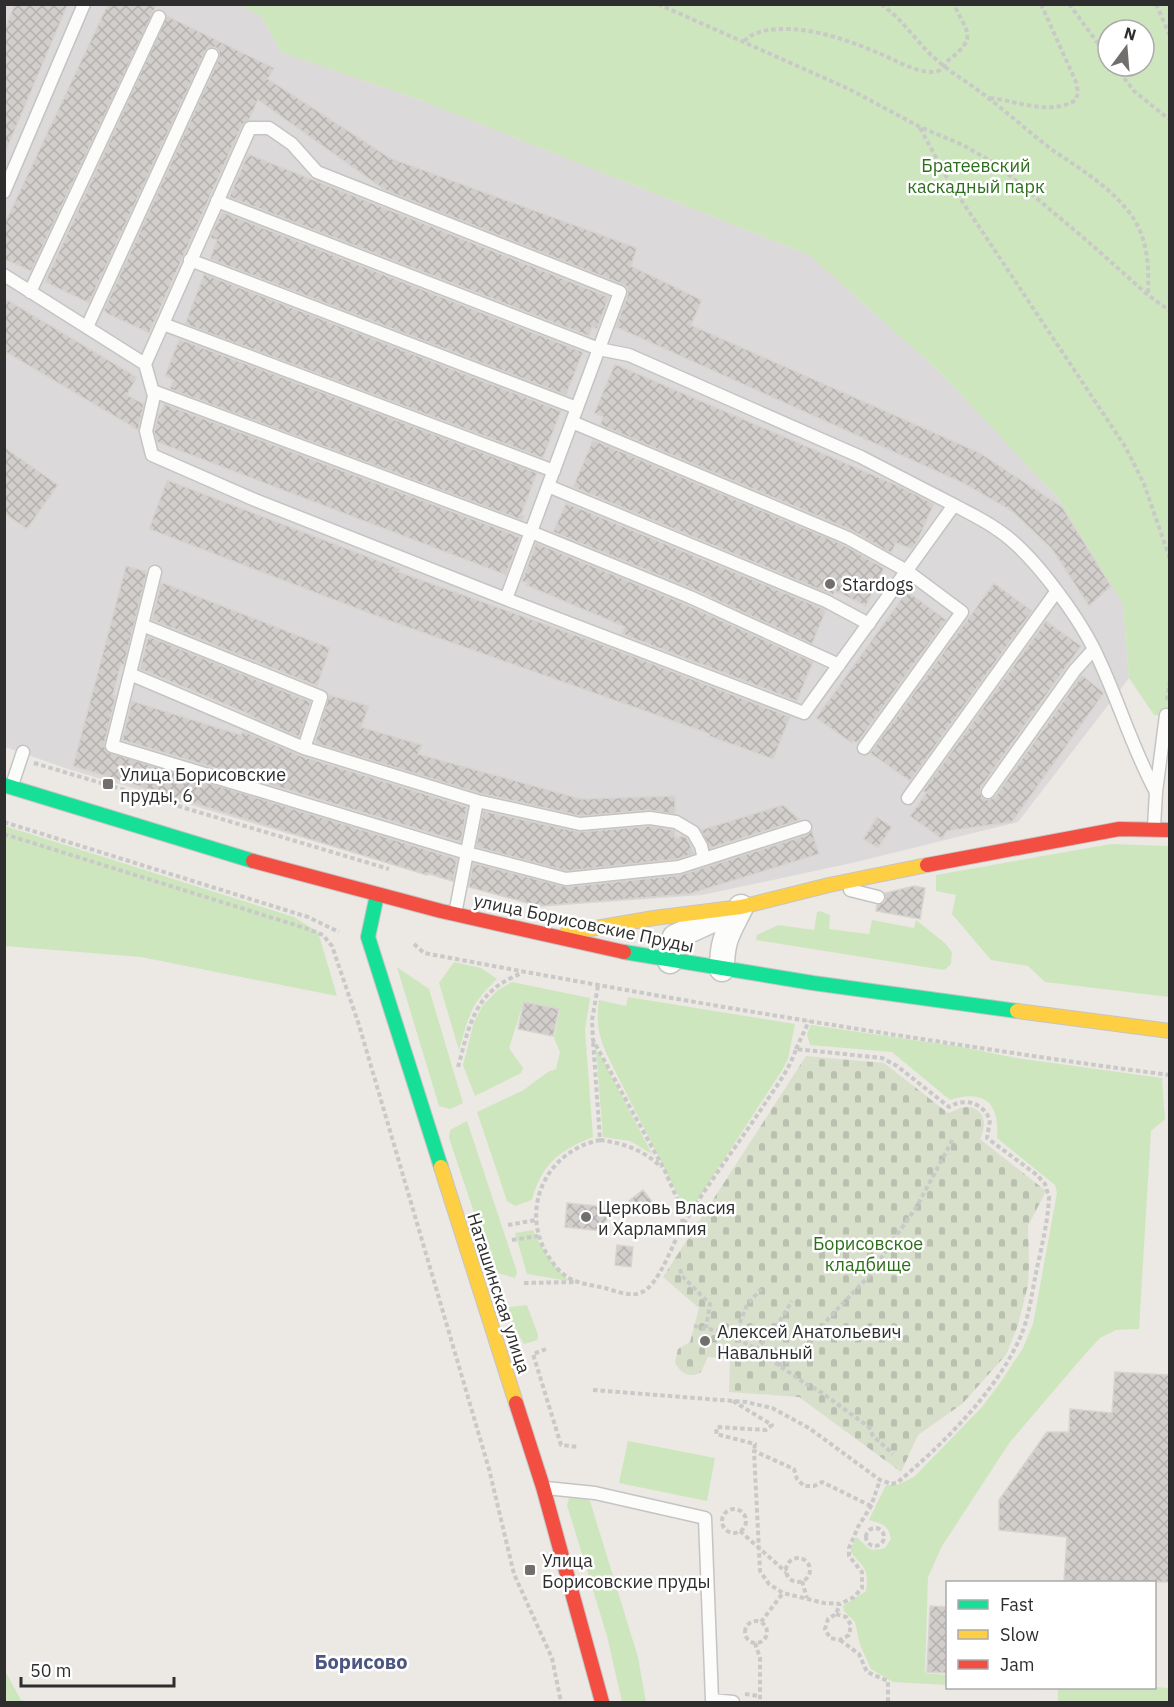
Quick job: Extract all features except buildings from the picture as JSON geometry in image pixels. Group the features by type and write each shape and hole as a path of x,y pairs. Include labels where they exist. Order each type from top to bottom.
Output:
{"street":[{"name":"улица Борисовские Пруды","path":"8,786 265,864 455,915 548,936 670,961 987,1008 1170,1030"},
{"path":"548,936 654,918 741,907 829,885 973,855 1119,829 1170,830"},
{"name":"Наташинская улица","path":"377,895 368,937 543,1487 602,1702"},
{"path":"670,961 675,937 741,907"},
{"path":"723,969 724,939 741,907"}],"lane":[{"path":"4,192 84,4"},
{"path":"30,292 159,17"},
{"path":"87,327 212,55"},
{"path":"506,599 620,292 317,172 292,144 269,128 250,128 145,364 154,396 146,431 152,455 255,500 506,599 804,713 954,505"},
{"path":"217,201 599,349 629,355 861,457 1000,531 1035,563 1076,617 1094,649 1118,702 1141,764 1156,792"},
{"path":"190,260 577,408"},
{"path":"4,275 145,364"},
{"path":"163,324 554,471"},
{"path":"153,391 531,532 690,597 839,665"},
{"path":"572,423 848,538 907,571 962,612 864,748"},
{"path":"549,486 826,601 869,624"},
{"path":"155,572 112,746 467,853 566,879 679,867 805,827"},
{"path":"908,798 1056,592"},
{"path":"142,625 321,696 304,748"},
{"path":"988,792 1075,670 1094,649"},
{"path":"130,674 304,748 477,801 580,824 650,818 676,822 693,832 701,846 704,859"},
{"path":"1154,829 1156,792 1165,758 1166,715"},
{"path":"8,786 22,756"},
{"path":"455,915 477,801"},
{"path":"829,885 878,897"},
{"path":"543,1487 595,1493 705,1518 712,1700 733,1702"}],"path":[{"path":"658,4 849,89 920,127 963,145 996,164 1148,295 1170,311"},
{"path":"881,4 896,16 945,66 989,98 1013,120 1094,178 1113,195 1131,216 1146,248 1148,295"},
{"path":"744,41 757,32 777,28 804,29 844,39 907,67 941,71 952,57 962,50 967,39 966,27 954,4"},
{"path":"989,98 1048,108 1069,104 1076,100 1078,92 1076,82 1041,4"},
{"path":"1070,4 1096,40"},
{"path":"1156,4 1170,36"},
{"path":"1124,78 1134,91 1170,120"},
{"path":"920,127 950,183 1126,448 1144,484 1170,559"},
{"path":"22,756 394,870"},
{"path":"4,822 309,917 339,932"},
{"path":"4,834 322,934 332,946 359,1025 489,1468 514,1574 552,1658 561,1702"},
{"path":"304,928 309,917"},
{"path":"414,944 424,953 598,986 809,1022 1109,1068 1170,1075"},
{"path":"458,1067 471,1021 480,1002 496,986 524,972"},
{"path":"598,986 592,1020 600,1140"},
{"path":"663,1169 638,1150 600,1140 575,1148 565,1155 552,1169 538,1196 536,1220 538,1236 555,1266 565,1276 579,1282 634,1295 649,1289 683,1225 782,1077 809,1022"},
{"path":"593,1040 663,1169 679,1203 683,1225"},
{"path":"593,1390 746,1402 772,1408 792,1418 880,1480 892,1484 913,1470 974,1407 1009,1358 1026,1321 1049,1204 1049,1191 1045,1184 987,1138 990,1120 980,1106 965,1101 949,1107 897,1066 882,1058 796,1049"},
{"path":"778,1365 798,1358 829,1318 868,1277 917,1206 953,1139"},
{"path":"508,1226 536,1220"},
{"path":"512,1240 538,1236"},
{"path":"680,1269 682,1276 710,1304 706,1328"},
{"path":"524,1283 579,1282"},
{"path":"734,1337 747,1305 761,1289"},
{"path":"756,1350 776,1327 792,1301"},
{"path":"694,1326 723,1332 756,1350 818,1390 869,1427 873,1436 893,1454"},
{"path":"546,1348 533,1354 561,1445 579,1447"},
{"path":"732,1401 772,1425 765,1430 717,1427 716,1434 755,1444 760,1571 769,1584 783,1593 824,1603 840,1604 854,1597 862,1588 862,1572 849,1556 849,1548 871,1506 880,1480"},
{"path":"754,1451 794,1469 797,1479 804,1486 814,1486 822,1482 871,1506"},
{"path":"734,1508 743,1512 747,1522 740,1531 735,1533 726,1531 722,1523 724,1513 734,1508"},
{"path":"747,1522 758,1523"},
{"path":"858,1527 867,1532"},
{"path":"873,1527 880,1529 884,1534 883,1542 877,1546 870,1545 866,1539 867,1532 873,1527"},
{"path":"740,1531 793,1581 802,1581 809,1575 809,1566 803,1559 793,1559 787,1565 786,1572"},
{"path":"802,1581 807,1598"},
{"path":"761,1622 783,1593"},
{"path":"840,1604 836,1614 828,1619 825,1629 830,1638 840,1640 859,1654 867,1672 888,1681 888,1702"},
{"path":"836,1614 846,1617 851,1625 849,1635 840,1640"},
{"path":"760,1702 760,1658 755,1643 747,1638 745,1629 752,1622 761,1622"},
{"path":"755,1643 762,1642 767,1635 766,1628 761,1622"}],"shaded area":[{"path":"5,5 241,5 261,16 281,52 420,100 809,255 939,371 1058,498 1123,604 1129,678 1018,822 852,863 702,895 538,907 71,770 5,747"}],"green space":[{"name":"Братеевский каскадный парк","path":"241,5 1169,5 1169,715 1154,715 1129,678 1123,604 1058,498 939,371 809,255 420,100 281,52 261,16"},
{"path":"5,826 294,917 318,932 337,996 141,957 5,946"},
{"path":"1111,844 1169,846 1169,997 1045,982 1028,966 991,960 952,914 956,895 936,891 936,875"},
{"path":"817,912 830,915 829,929 869,934 872,920 914,928 916,920 945,943 952,952 951,964 944,970 756,940 757,935 778,925 814,930"},
{"path":"454,962 481,968 497,979 476,1003 465,1028 459,1050 439,983"},
{"path":"397,967 429,989 463,1103 450,1109 439,1106"},
{"path":"512,982 590,998 585,1030 593,1137 571,1147 554,1160 541,1176 532,1200 515,1206 507,1201 477,1112 522,1091 548,1072 556,1069 560,1052 554,1038 560,1009 524,1001 509,1048 523,1068 521,1073 475,1096 463,1065 474,1022 483,1005 498,990"},
{"path":"628,997 795,1024 788,1059 781,1072 693,1207 688,1209 684,1207 607,1055 600,1034 599,1000 626,1006"},
{"path":"811,1025 962,1047 1016,1058 1162,1078 1165,1119 1151,1131 1139,1329 1116,1330 1100,1338 1086,1353 1010,1442 942,1546 928,1577 925,1673 946,1675 946,1685 893,1682 871,1669 860,1645 855,1622 844,1611 843,1606 866,1591 866,1574 863,1566 851,1553 851,1548 856,1537 868,1548 874,1550 885,1548 891,1539 888,1530 881,1524 869,1520 886,1485 897,1485 914,1477 982,1407 1023,1348 1033,1324 1057,1193 1055,1185 997,1138 996,1116 987,1102 981,1098 972,1096 950,1100 892,1052 810,1045 807,1034"},
{"path":"596,1050 652,1154 630,1141 603,1137"},
{"name":"Борисовское кладбище","path":"806,1056 884,1063 948,1113 964,1107 978,1110 984,1123 980,1139 1046,1191 1028,1226 1028,1285 1018,1325 1006,1355 962,1404 918,1435 901,1472 799,1397 729,1392 730,1359 708,1357 701,1372 693,1375 682,1372 675,1362 678,1349 690,1342 699,1308 663,1277"},
{"path":"467,1121 517,1272 515,1278 494,1272 449,1138 450,1130"},
{"path":"533,1230 548,1257 569,1281 527,1274 515,1233"},
{"path":"527,1305 538,1335 537,1340 524,1344 507,1314 509,1307"},
{"path":"628,1441 715,1458 707,1501 619,1483"},
{"path":"581,1497 590,1501 638,1657 646,1702 622,1702 607,1636 567,1505 569,1498"},
{"path":"4,1669 21,1700 32,1702 5,1702"},
{"path":"1169,1688 1169,1702 1058,1702 1058,1690 1029,1689"}],"traffic: fast":[{"path":"4,785 253,861"},
{"path":"377,895 368,937 441,1167"},
{"path":"624,952 813,983 1017,1011"}],"traffic: slow":[{"path":"567,933 654,918 741,907 829,885 927,865"},
{"path":"1017,1011 1170,1031"},
{"path":"441,1167 516,1403"}],"traffic: jam":[{"path":"927,865 1119,829 1170,830"},
{"path":"253,861 441,911 624,952"},
{"path":"516,1403 543,1487 602,1702"}],"place":[{"name":"Stardogs","path":"830,584"},
{"name":"Улица Борисовские пруды, 6","path":"108,784"},
{"name":"Церковь Власия и Харлампия","path":"586,1217"},
{"name":"Алексей Анатольевич Навальный","path":"705,1341"},
{"name":"Улица Борисовские пруды","path":"530,1570"}],"district":[{"name":"Борисово","path":"361,1661"}]}
